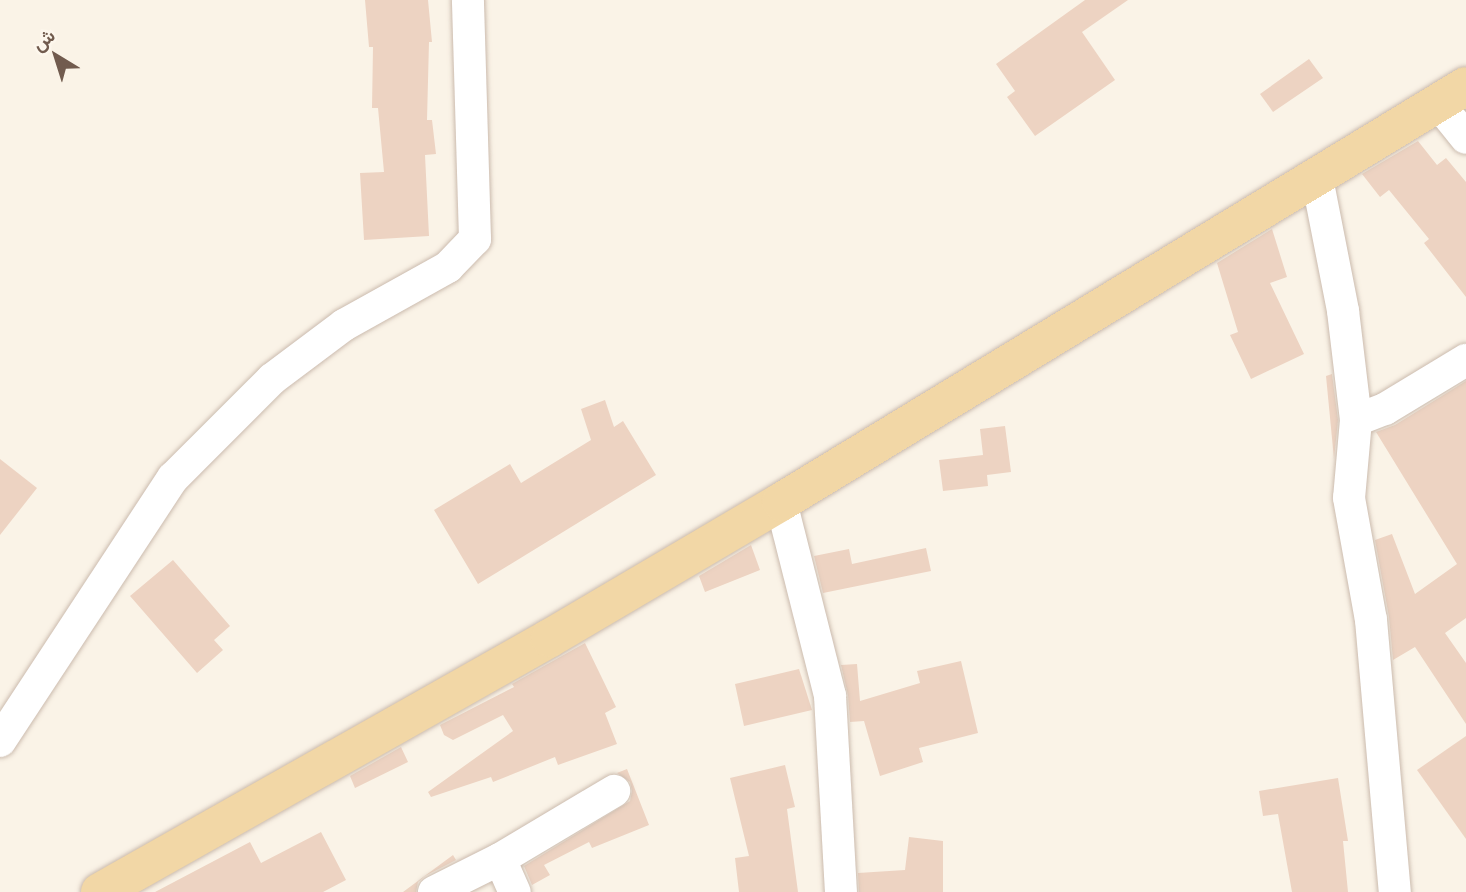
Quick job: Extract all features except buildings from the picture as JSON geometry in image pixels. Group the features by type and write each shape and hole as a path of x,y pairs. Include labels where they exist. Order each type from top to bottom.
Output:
{"main road":[{"path":"100,892 550,638 781,502 1451,94"}],"street":[{"path":"0,741 173,478 272,379 344,325 448,267 475,239 468,0"},
{"path":"1451,94 1466,138"},
{"path":"1317,178 1343,311 1356,420 1349,498 1371,620 1395,892"},
{"path":"1356,420 1385,409 1466,360"},
{"path":"781,502 830,696 841,892"},
{"path":"433,892 500,859 614,791"},
{"path":"500,859 515,892"}]}
